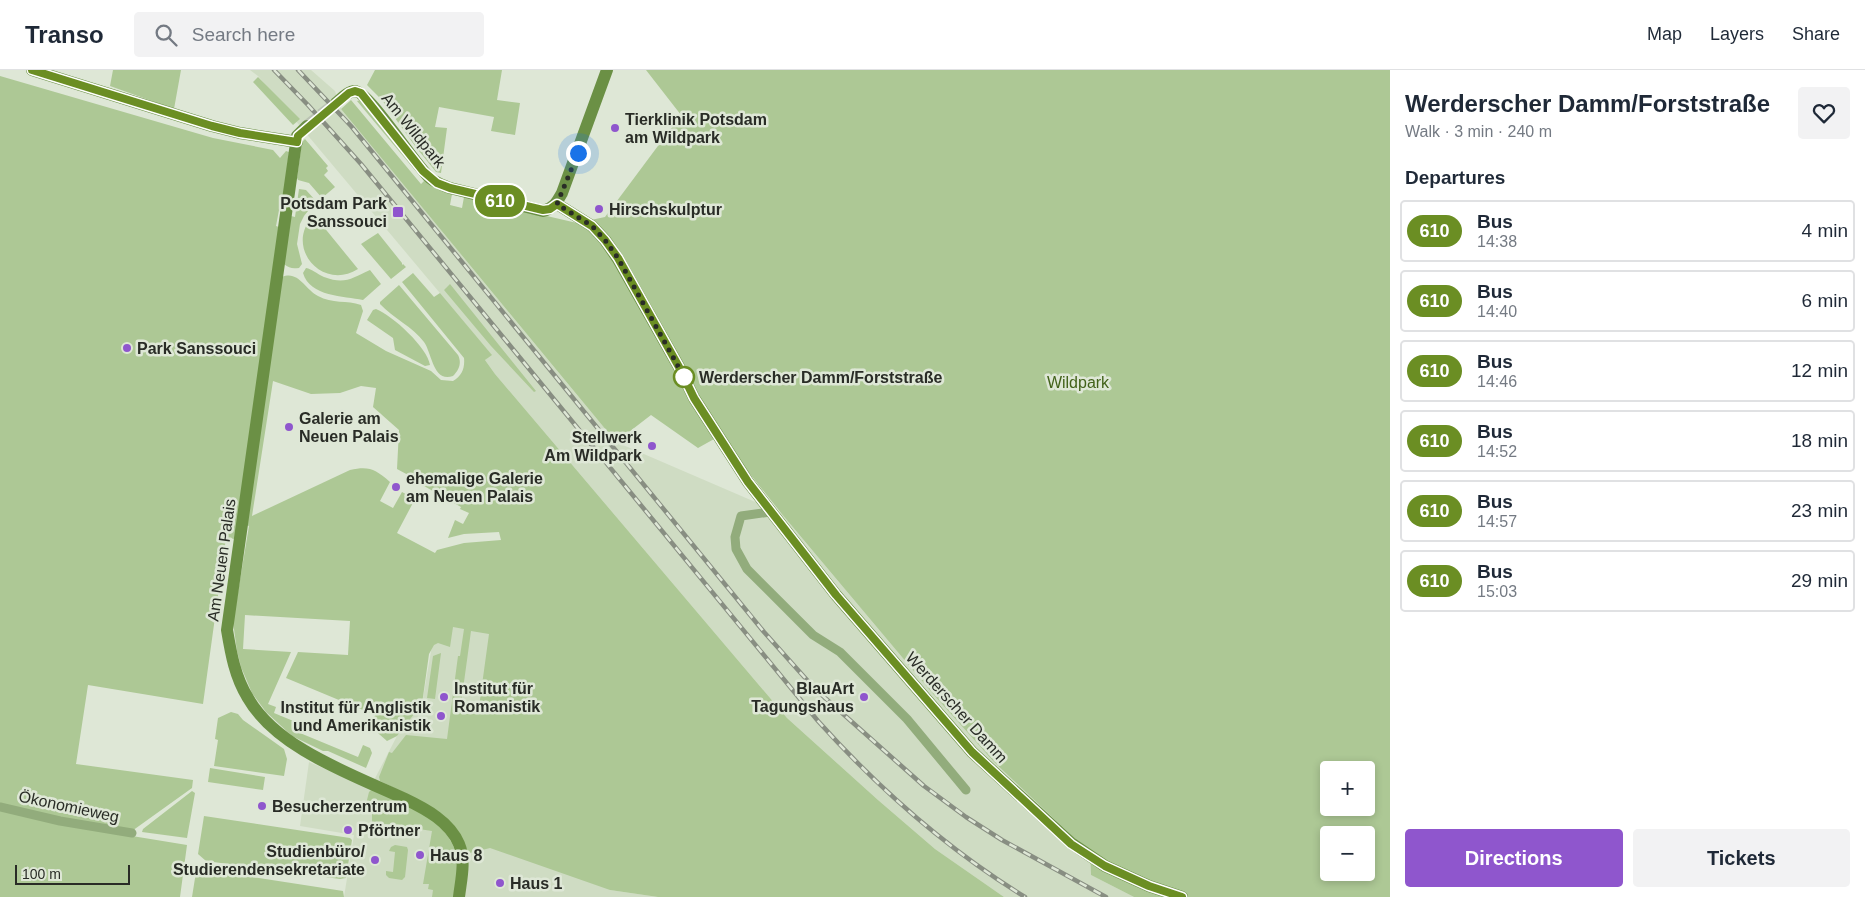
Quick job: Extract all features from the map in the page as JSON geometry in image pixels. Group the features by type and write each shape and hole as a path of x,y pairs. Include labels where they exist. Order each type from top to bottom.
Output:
{"street":[{"path":"32,70 240,133 297,142 298,136 308,126"},
{"path":"557,204 568,179 607,70"},
{"name":"Am Wildpark","path":"336,103 349,93 355,91 361,93 423,171 437,183 450,188 543,210 550,209 557,204"},
{"name":"Am Neuen Palais","path":"297,142 227,630 231,655 238,678 248,698 259,714 276,731 309,754 417,805 445,825 459,844 462,857 459,897"},
{"name":"Werderscher Damm","path":"557,204 592,226 605,240 618,258 679,367 694,398 748,482 836,595 972,752 1071,844 1105,866 1149,886 1182,897"},
{"path":"770,512 741,516 735,537 736,549 747,569 813,635 840,652 907,719 966,790"},
{"name":"Ökonomieweg","path":"0,807 60,821 132,834"}],"shaded area":[{"path":"250,70 311,70 335,91 341,109 616,442 781,513 933,694 994,762 1090,853 1091,875 1134,897 1004,897 935,849 787,718 495,374 485,360 491,354 258,76"},
{"path":"438,610 505,610 610,890 658,897 344,897 354,835 300,826 309,762 370,788 397,736 422,704"}],"green space":[{"path":"113,70 181,70 174,109 110,86"},
{"path":"375,70 502,70 497,100 520,103 515,135 491,131 494,117 439,107 435,127 447,128 441,173 436,172 382,100 367,85"},
{"name":"Wildpark","path":"646,70 1390,70 1390,897 1134,897 1091,875 1090,853 994,762 933,694 781,513 746,469 723,434 698,448 651,415 616,442 341,109 351,100 421,184 424,181 357,101 360,100 452,194 450,205 462,208 464,197 577,223 605,217 681,115"},
{"name":"Park Sanssouci","path":"0,76 213,138 273,150 280,158 286,151 289,152 282,210 279,210 276,226 279,227 235,539 226,538 203,704 88,685 76,764 193,780 192,788 132,831 132,836 187,845 180,897 0,897"},
{"path":"258,77 300,119 293,125 253,82"},
{"path":"305,139 328,166 326,168 328,171 324,175 335,187 322,198 309,183 297,178 302,142"},
{"path":"299,189 306,190 316,201 300,224 297,244 302,264 299,268 292,268 284,264 291,216 295,217"},
{"path":"314,215 358,269 345,275 332,275 320,270 311,262 305,252 303,240 306,227"},
{"path":"378,233 402,265 406,267 391,279 361,244"},
{"path":"306,268 324,277 338,280 348,280 370,270 381,284 363,300 328,294 313,287 307,281 303,273"},
{"path":"413,273 434,297 440,293 492,355 485,360 495,374 787,718 935,849 1004,897 658,897 610,890 490,848 466,854 409,795 380,781 379,777 389,752 392,753 406,735 447,739 458,656 460,656 464,629 453,627 450,647 438,643 434,645 429,654 422,704 397,736 387,741 371,727 375,715 286,678 298,652 348,655 350,621 245,615 243,649 291,652 268,704 276,707 274,713 303,725 300,733 358,757 363,745 370,748 372,753 366,768 292,736 266,712 252,693 241,667 233,622 249,526 246,525 282,277 293,276 297,278 313,293 323,298 361,305 363,311 356,333 386,351 431,371 441,380 453,381 459,377 462,371 464,358 402,282","holes":["273,381 311,394 340,393 361,386 376,388 373,407 399,430 397,469 469,513 463,524 455,520 448,538 464,534 499,532 501,540 464,543 437,550 435,553 397,533 415,499 402,492 393,508 380,501 390,482 376,471 362,468 350,470 252,516","471,631 489,634 478,714 460,711"]},
{"path":"450,284 536,391 534,392 491,346 444,290"},
{"path":"399,285 458,355 459,366 453,376 446,377 441,375 434,366 424,342 409,327 380,304"},
{"path":"376,309 400,325 416,341 428,358 430,365 425,366 395,350 393,338 367,320 373,310"},
{"path":"441,653 435,699 427,698 433,656"},
{"path":"231,712 238,714 243,720 284,749 287,759 284,776 214,766 218,740 215,739 218,718"},
{"path":"210,768 265,777 263,790 208,782"},
{"path":"372,789 413,808 438,825 447,835 454,848 458,863 455,897 432,897 433,890 428,889 429,884 423,884 432,831 372,822 372,813 364,812 369,792"},
{"path":"192,791 195,793 187,838 142,832 143,829"},
{"path":"204,816 350,838 352,840 346,878 340,879 206,861 198,854"},
{"path":"395,845 407,847 408,850 405,877 402,880 389,878 386,875 386,871 393,872 395,852 389,851"},
{"path":"200,869 343,891 344,897 192,897 196,872"}],"tunnel":[{"path":"307,126 336,103"}],"railway":[{"path":"274,70 361,164 818,721 865,770 915,816 968,859 1025,897"},
{"path":"298,70 351,126 764,632 815,689 924,786 966,817 1002,840 1106,897"}],"bus line":[{"name":"610","path":"32,70 212,126 240,133 297,142 298,136 308,126 349,93 355,91 361,93 372,105 423,171 437,183 528,208 543,210 550,209 557,204 592,226 618,258 679,367 694,398 748,482 836,595 972,752 1071,844 1105,866 1149,886 1182,897"}],"place":[{"name":"Tierklinik Potsdam am Wildpark","path":"615,128"},
{"name":"Hirschskulptur","path":"599,209"},
{"name":"Potsdam Park Sanssouci","path":"398,212"},
{"name":"Park Sanssouci","path":"127,348"},
{"name":"Werderscher Damm/Forststraße","path":"684,377"},
{"name":"Galerie am Neuen Palais","path":"289,427"},
{"name":"Stellwerk Am Wildpark","path":"652,446"},
{"name":"ehemalige Galerie am Neuen Palais","path":"396,487"},
{"name":"Institut für Romanistik","path":"444,697"},
{"name":"BlauArt Tagungshaus","path":"864,697"},
{"name":"Institut für Anglistik und Amerikanistik","path":"441,716"},
{"name":"Besucherzentrum","path":"262,806"},
{"name":"Pförtner","path":"348,830"},
{"name":"Haus 8","path":"420,855"},
{"name":"Studienbüro/ Studierendensekretariate","path":"375,860"},
{"name":"Haus 1","path":"500,883"}],"route":[{"path":"578,153 557,204 592,226 605,240 618,258 684,377"}]}
